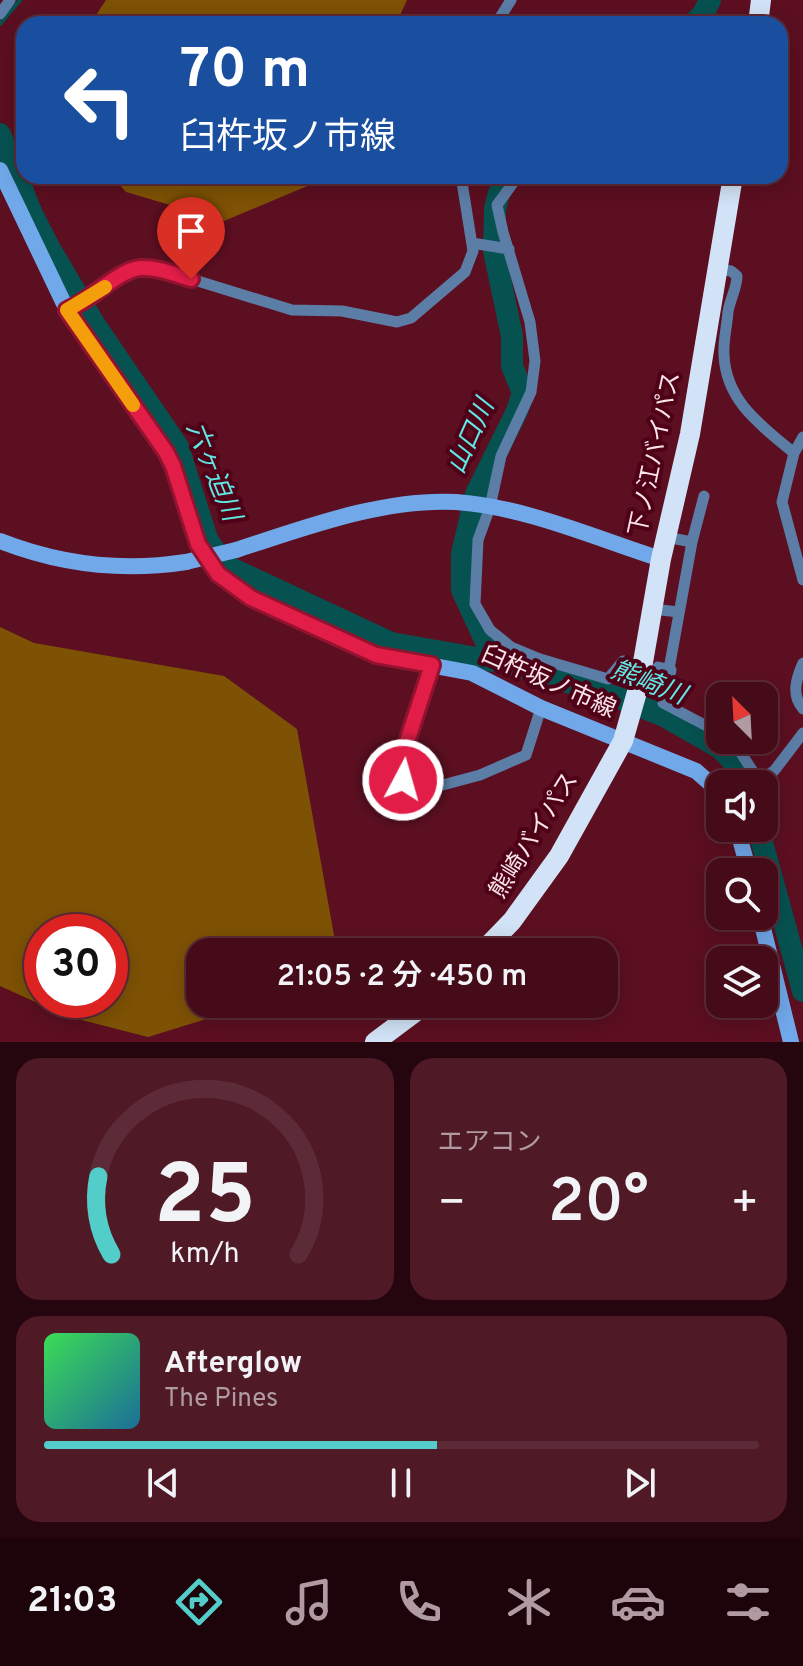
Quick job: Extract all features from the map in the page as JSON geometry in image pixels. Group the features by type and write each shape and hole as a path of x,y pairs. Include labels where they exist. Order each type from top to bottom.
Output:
{"highway":[{"name":"下ノ江バイパス","path":"623,741 639,685 661,559 690,434 732,184"},
{"name":"熊崎バイパス","path":"496,938 512,921 559,856 623,741"},
{"path":"375,1042 407,1018"}],"main road":[{"name":"臼杵坂ノ市線","path":"0,170 71,309 166,452 198,544 218,574 251,598 376,655 472,673 541,708 696,771 706,780"},
{"path":"0,541 35,555 89,566 150,567 236,550 328,520 388,508 458,503 511,511 661,559"},
{"path":"763,930 791,1042"}],"street":[{"path":"0,14 10,0"},
{"path":"71,309 136,268 159,269 292,310 342,311 397,322 411,318 465,272 474,243 463,184"},
{"path":"512,184 497,205 530,322 535,361 531,392 501,456 486,506 478,540 475,604 490,630 511,647 608,679 623,661 628,662"},
{"path":"474,243 507,249"},
{"path":"717,269 731,271 737,276 730,297 723,354 733,394 747,412 794,453"},
{"path":"803,437 794,453 782,502 803,580"},
{"path":"704,496 679,612 663,668 671,670 663,703 706,726"},
{"path":"666,537 692,542"},
{"path":"652,609 679,612"},
{"path":"803,663 797,678 796,696 803,709"},
{"path":"432,665 403,754 403,780 410,798 424,790 480,775 526,755 541,708"},
{"path":"775,770 803,733"}],"shaded area":[{"path":"106,0 407,0 400,16 95,16"},
{"path":"119,184 312,184 224,221 126,192"},
{"path":"0,627 34,643 224,676 297,729 334,938 186,938 186,1018 210,1018 148,1037 74,1018 128,1018 128,914 24,914 24,997 0,986"}],"waterway":[{"path":"0,24 20,0"},
{"name":"山口川","path":"701,16 710,0"},
{"name":"六ヶ迫川","path":"0,134 16,174"},
{"name":"六ヶ迫川","path":"20,184 50,249 95,325 178,447 207,539 224,565 391,643 510,664 619,698 664,716 720,748 737,770"},
{"name":"山口川","path":"504,184 495,209 494,251 512,336 512,366 523,393 476,494 462,554 462,590 485,640 502,661 509,664"},
{"name":"熊崎川","path":"762,842 803,991"}],"slow traffic":[{"path":"105,287 90,299 67,310 133,405"}],"route":[{"path":"191,279 159,269 136,268 90,299 67,310 166,452 198,544 218,574 251,598 376,655 432,665 403,754 403,780"}]}
